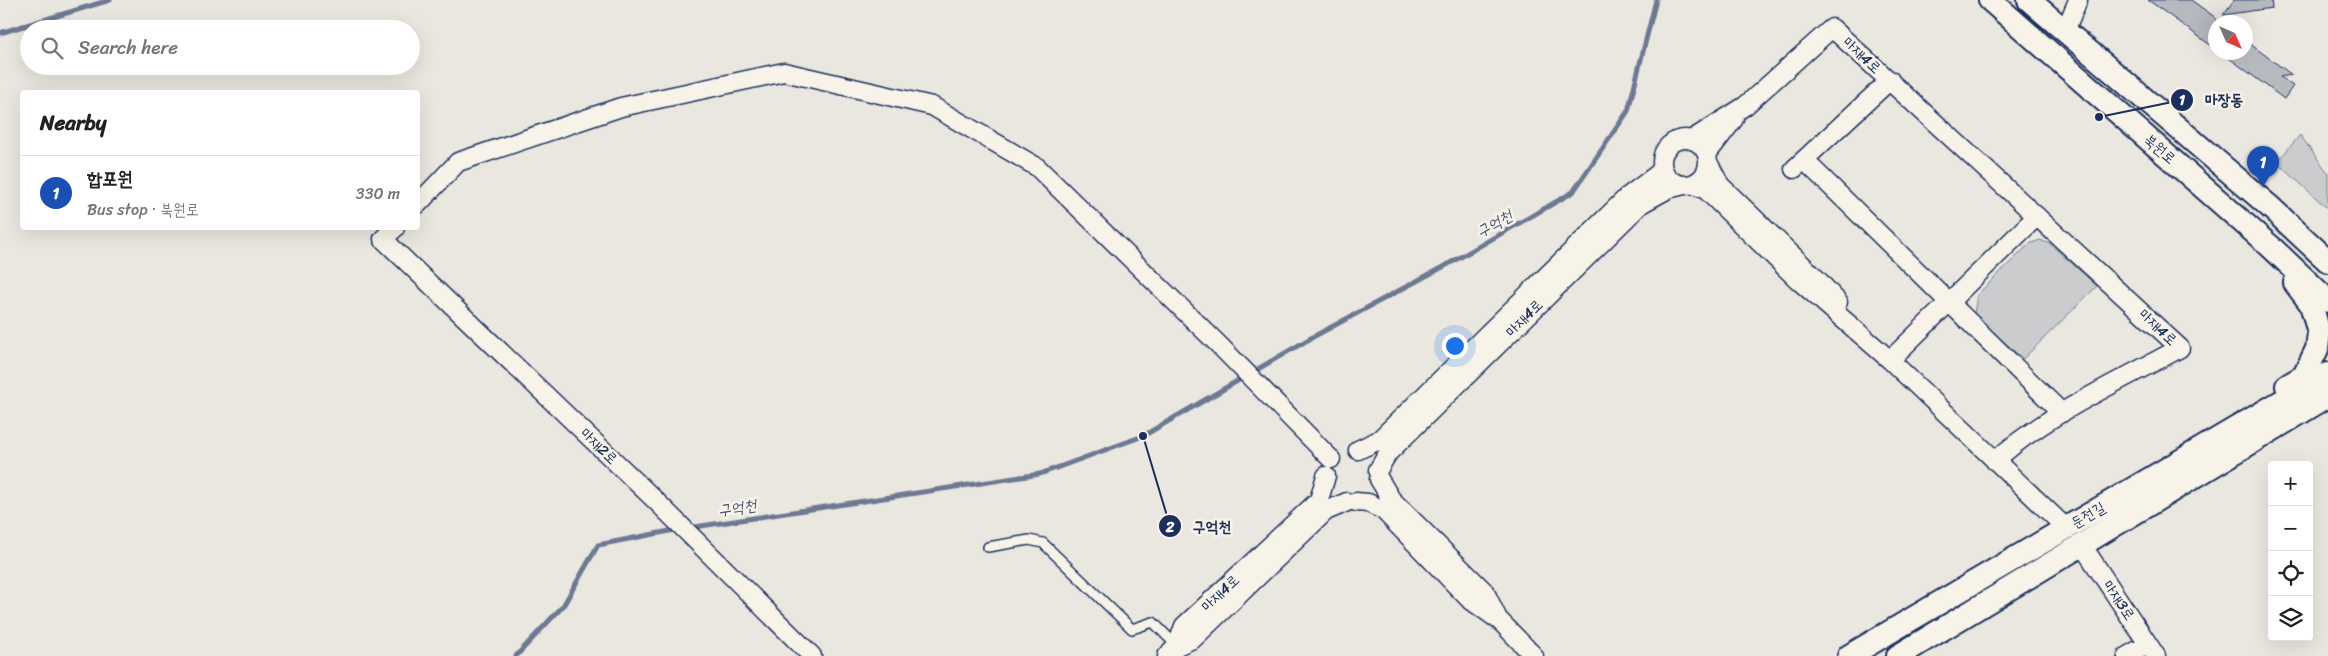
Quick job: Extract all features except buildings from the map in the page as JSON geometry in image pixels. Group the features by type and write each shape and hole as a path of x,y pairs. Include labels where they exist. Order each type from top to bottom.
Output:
{"street":[{"name":"북원로","path":"1990,0 2271,247 2328,301"},
{"name":"북원로","path":"2030,0 2291,226 2328,261"},
{"path":"2066,31 2078,0"},
{"name":"마재4로","path":"1691,140 1746,106 1832,28 2180,348 2062,413 2012,445 1995,460"},
{"path":"420,202 458,162 621,107 784,72 932,106 1036,167 1217,343 1331,459"},
{"name":"마재4로","path":"1890,80 1799,165 1949,302 2062,413"},
{"name":"마재4로","path":"1707,158 1746,106"},
{"path":"1890,360 1818,280 1720,185 1703,148 1691,140 1676,142 1669,146 1665,152 1662,167 1670,180 1706,190 1798,280 1890,360 2066,528"},
{"path":"1688,184 1704,175 1707,158"},
{"name":"마재4로","path":"1358,450 1380,440 1627,197 1659,174 1662,167"},
{"name":"마재4로","path":"1378,474 1388,453 1641,204 1668,189 1688,184"},
{"path":"1890,360 2037,216"},
{"path":"2291,226 2328,245"},
{"name":"마재2로","path":"389,233 812,656"},
{"path":"2227,445 2257,403 2304,376 2317,349 2319,333 2311,304 2293,282 2271,247"},
{"name":"둔전길","path":"1898,656 2082,545 2328,374"},
{"name":"둔전길","path":"1849,656 2066,528 2227,445 2328,396"},
{"path":"2227,445 2268,446 2322,415 2328,414"},
{"path":"1500,621 1485,592 1390,499 1370,456 1358,450 1346,450 1331,459 1326,476 1332,493 1351,502 1368,503 1382,510 1469,599 1500,621 1534,656"},
{"path":"1351,502 1372,494 1378,474"},
{"name":"마재4로","path":"1172,651 1184,626 1319,500 1326,476"},
{"name":"마재4로","path":"1172,651 1193,639 1326,511 1351,502"},
{"name":"마재3로","path":"2082,545 2152,650"},
{"path":"2127,656 2152,650"}],"lane":[{"path":"988,547 1029,540 1043,543 1132,629 1153,622 1172,651"}],"shaded area":[{"path":"2300,135 2328,173 2328,209 2277,162"},
{"path":"2040,240 2050,244 2097,286 2023,359 1974,314 1977,295 2029,244"}],"waterway":[{"path":"43,20 110,0"},
{"name":"구억천","path":"688,528 1040,474 1143,436 1311,338 1452,262 1573,192 1628,111 1656,0"},
{"path":"0,33 20,27"},
{"name":"구억천","path":"516,656 563,606 598,545 680,529"}],"place":[{"name":"마장동","path":"2099,117"},
{"name":"합포원","path":"2263,187"},
{"name":"구억천","path":"1143,436"}]}
